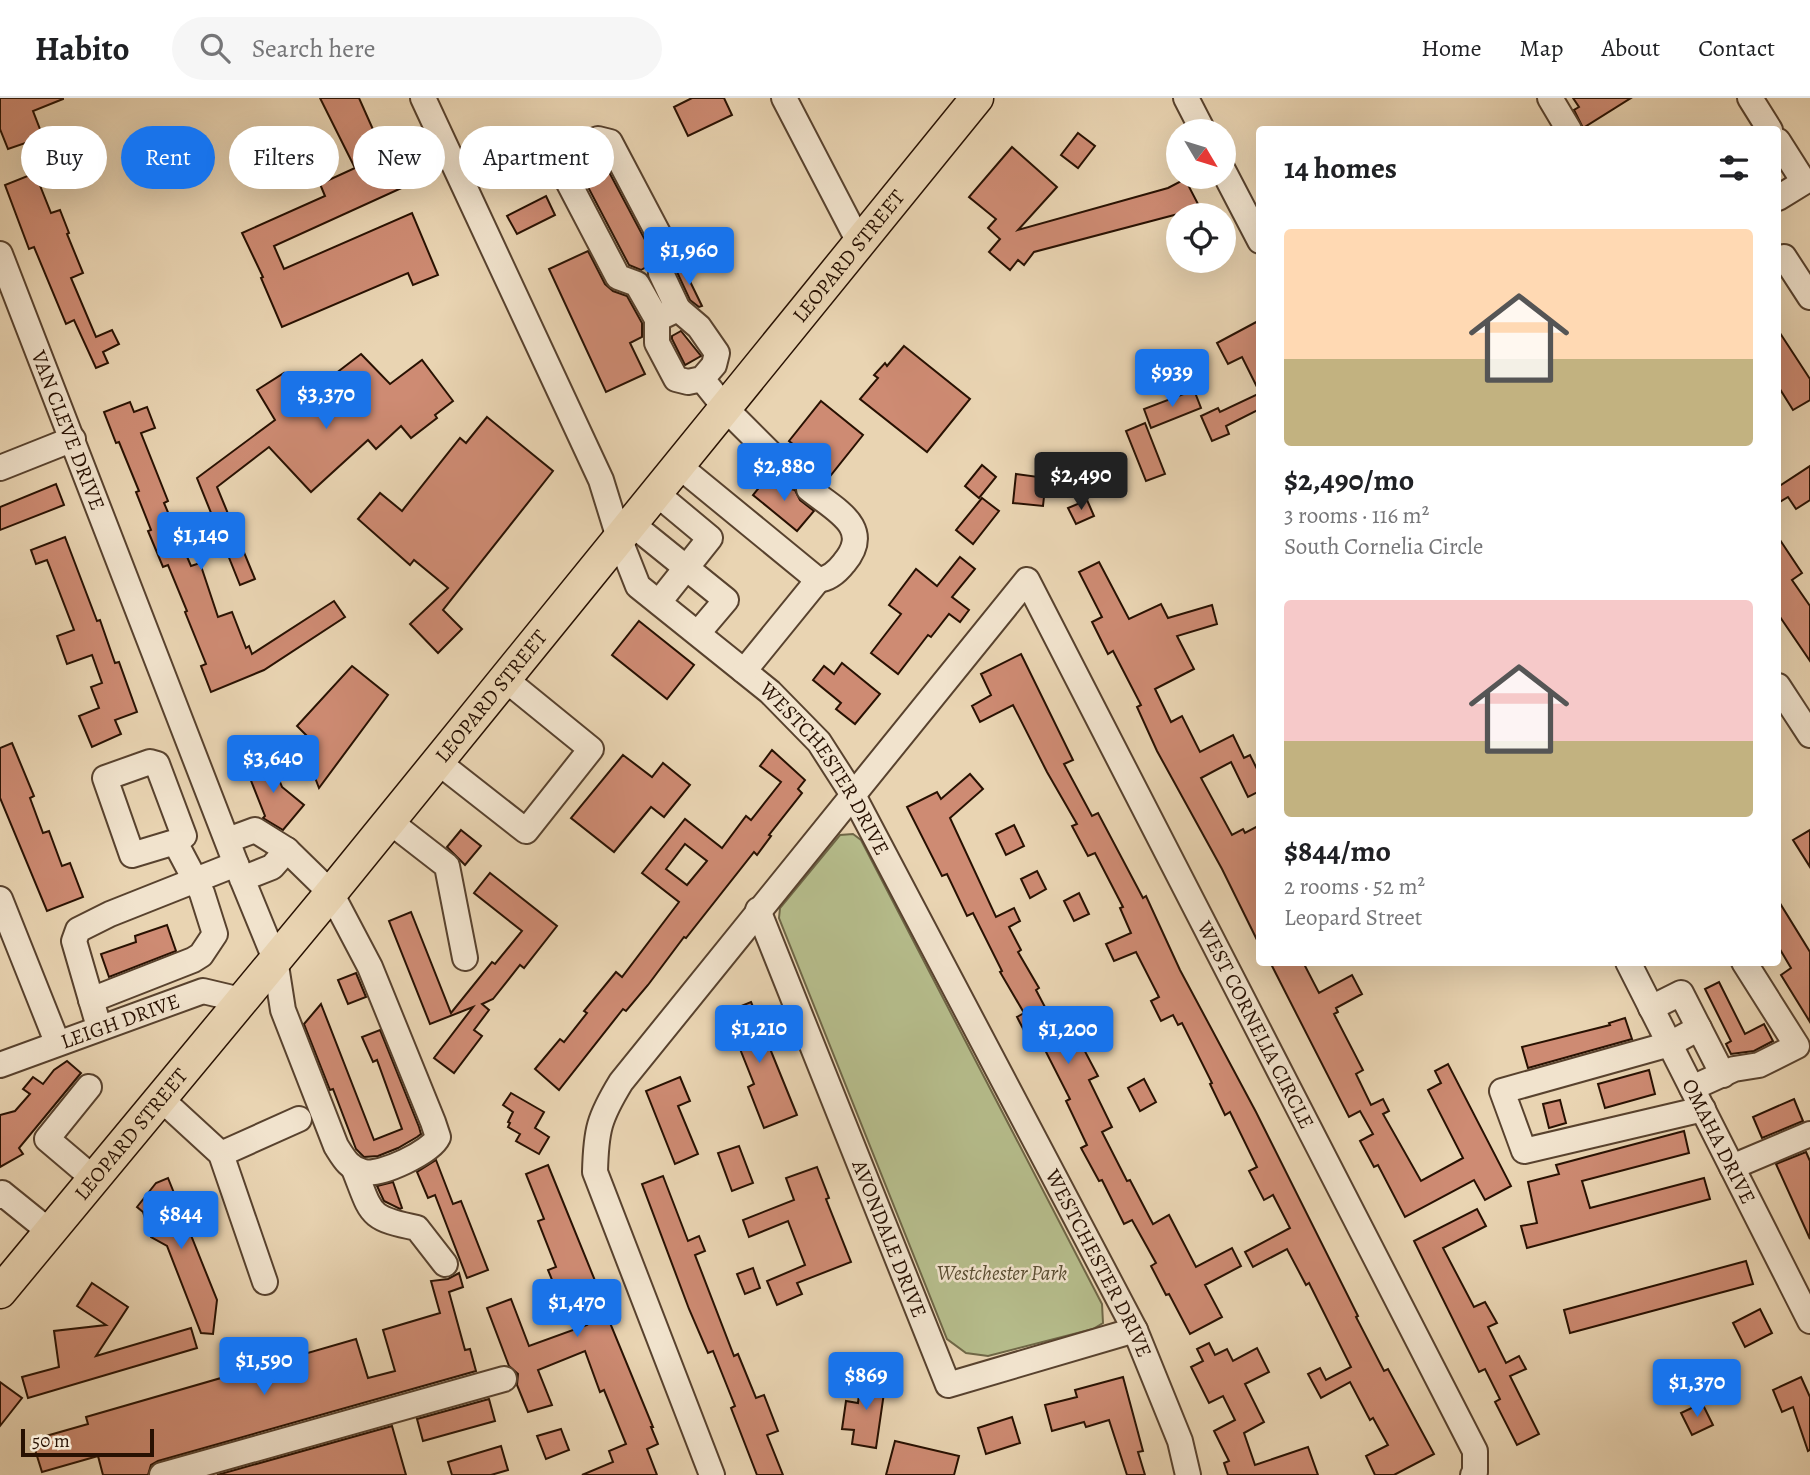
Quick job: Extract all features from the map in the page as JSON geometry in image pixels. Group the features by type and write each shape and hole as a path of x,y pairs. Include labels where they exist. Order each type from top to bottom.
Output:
{"main road":[{"name":"LEOPARD STREET","path":"0,1292 331,893 977,98"}],"street":[{"name":"WESTCHESTER DRIVE","path":"423,98 626,531 638,586 770,692 819,742 853,795 1135,1330 1180,1441 1188,1475"},
{"path":"784,98 860,244"},
{"path":"1186,98 1197,119"},
{"path":"1550,98 1568,126"},
{"path":"1750,98 1768,126"},
{"path":"668,314 657,343 676,379 688,382 702,379 714,365 717,353 699,327 668,314 638,284 618,277 562,170 565,156 598,139 610,142 668,252 662,273 668,314"},
{"path":"1781,146 1804,182 1781,196"},
{"path":"1233,189 1256,233"},
{"name":"VAN CLEVE DRIVE","path":"0,254 275,959 283,1010 336,1146 354,1169 371,1211 386,1221 417,1228 445,1264"},
{"path":"1784,257 1810,297"},
{"path":"702,379 726,410 801,482 848,521 857,534 856,545 845,563 826,579 818,580 744,671"},
{"path":"0,468 73,439"},
{"path":"679,466 818,580"},
{"path":"656,493 710,538 659,602"},
{"path":"626,531 686,568 726,600 698,634"},
{"name":"WEST CORNELIA CIRCLE","path":"853,795 1027,580 1475,1451 1474,1474"},
{"path":"438,762 526,831 591,749 505,679"},
{"path":"1781,690 1810,735"},
{"path":"712,1475 596,1172 596,1141 602,1112 621,1082 853,795"},
{"path":"389,821 447,866 465,958"},
{"path":"228,840 255,830 287,850 331,893 370,967 438,1137 430,1148 412,1158 371,1173 354,1169"},
{"path":"90,1000 191,961 201,955 215,934 202,893 175,842"},
{"path":"99,1027 74,941 78,930 110,914 194,881 272,867 287,850"},
{"path":"0,899 57,1042"},
{"name":"AVONDALE DRIVE","path":"758,910 948,1385 1135,1330"},
{"path":"110,914 104,927 88,940 84,954 86,967 101,983 108,985 180,960 191,961"},
{"path":"191,961 202,991"},
{"name":"OMAHA DRIVE","path":"1630,966 1810,1321"},
{"path":"1699,1028 1670,1044 1502,1091 1524,1151 1697,1099 1723,1075 1734,1069 1759,1065 1797,1046 1747,966"},
{"name":"LEIGH DRIVE","path":"0,1065 202,991 241,1000"},
{"path":"1651,1008 1681,993 1723,1075"},
{"path":"89,1087 47,1139 93,1178"},
{"path":"160,1098 221,1154 265,1282"},
{"path":"221,1154 299,1119"},
{"path":"1732,1167 1810,1134"},
{"path":"1,1193 50,1231"},
{"path":"162,1475 503,1380"}],"green space":[{"name":"Westchester Park","path":"853,834 861,840 1102,1304 1103,1323 1093,1329 988,1356 966,1353 947,1339 779,918 780,908 840,835"}],"building":[{"path":"0,98 63,98 33,111 39,126 21,126 21,145 8,149 0,129"},
{"path":"320,98 359,98 371,126 353,126 353,164 339,136 339,126 334,126"},
{"path":"692,98 724,98 732,115 688,136 674,107"},
{"path":"1573,98 1631,98 1586,126 1582,126 1574,110 1579,107"},
{"path":"1078,133 1095,146 1078,168 1061,155"},
{"path":"1012,147 1057,187 1018,230 1166,189 1190,189 1197,203 1166,203 1166,217 1034,252 1024,265 1018,260 1010,270 989,252 1000,239 988,228 996,219 969,197"},
{"path":"353,169 353,189 399,189 274,246 284,269 412,213 438,275 413,285 408,273 282,327 242,233 325,196 322,189 339,189 339,175"},
{"path":"21,179 21,189 41,189 51,213 60,210 83,273 71,278 96,337 112,330 119,344 103,352 108,363 96,368 74,320 66,324 34,247 29,249 5,185"},
{"path":"614,181 652,253 648,266 641,270 629,265 589,189 614,189"},
{"path":"546,196 555,215 517,234 507,216"},
{"path":"588,251 605,284 613,291 627,296 642,323 642,337 630,343 645,374 606,392 549,269"},
{"path":"682,265 702,306 699,307 690,300 677,272"},
{"path":"1256,322 1256,385 1242,357 1228,364 1217,343"},
{"path":"681,331 701,356 685,365 672,339 672,336"},
{"path":"1781,335 1810,379 1810,400 1793,410 1781,391"},
{"path":"904,346 970,399 927,452 860,399 878,378 874,375 885,363 887,366"},
{"path":"361,354 390,384 422,360 453,401 435,415 437,418 411,438 401,426 376,449 368,440 311,492 269,447 217,487 255,579 240,585 197,478 275,420 257,390 284,373 301,400"},
{"path":"1194,390 1201,408 1151,428 1144,409"},
{"path":"1256,395 1256,411 1226,426 1229,434 1212,441 1201,416 1218,408 1220,412"},
{"path":"821,401 863,435 831,475 824,469 818,477 807,475 803,465 809,457 789,441"},
{"path":"130,402 134,412 147,407 155,428 141,433 168,501 164,503 191,566 200,563 218,617 232,612 246,648 249,646 252,654 334,601 345,617 264,670 211,692 201,666 206,664 185,612 187,611 168,565 163,567 148,531 151,530 136,492 139,491 104,412"},
{"path":"487,417 553,471 443,610 462,629 438,653 410,624 448,588 414,560 410,565 358,519 380,493 402,511 460,438 466,443"},
{"path":"1145,423 1165,474 1146,481 1126,431"},
{"path":"982,465 996,477 979,498 965,486"},
{"path":"1810,466 1810,500 1796,509 1788,497 1781,501 1781,485"},
{"path":"770,474 783,487 795,490 800,500 814,511 797,531 753,495"},
{"path":"1016,474 1046,478 1043,506 1013,503"},
{"path":"56,484 64,505 0,530 0,507"},
{"path":"982,498 999,511 973,544 956,530"},
{"path":"1087,500 1094,516 1076,524 1068,508"},
{"path":"65,537 115,663 119,662 137,712 115,720 121,734 92,747 79,716 99,708 91,687 102,683 92,655 67,664 57,636 74,630 47,560 36,564 31,550"},
{"path":"1781,542 1802,573 1792,580 1810,606 1810,661 1781,618"},
{"path":"960,557 975,569 952,597 969,610 960,622 949,614 931,637 928,635 898,674 871,653 901,614 889,605 916,569 937,586"},
{"path":"1099,562 1129,619 1161,604 1168,618 1212,605 1217,624 1177,636 1194,669 1155,689 1171,722 1182,716 1200,752 1233,735 1244,758 1250,755 1256,767 1256,793 1248,797 1231,762 1201,778 1232,835 1243,829 1245,833 1256,827 1256,938 1222,869 1157,751 1137,707 1141,705 1113,651 1108,654 1092,622 1102,617 1079,572"},
{"path":"639,621 694,665 667,699 612,655"},
{"path":"1021,654 1073,760 1064,764 1092,816 1098,813 1143,898 1146,896 1180,970 1256,1112 1358,1316 1356,1317 1384,1371 1388,1369 1434,1454 1394,1475 1375,1475 1366,1456 1388,1445 1373,1418 1370,1420 1350,1382 1321,1398 1308,1374 1320,1368 1326,1380 1351,1367 1309,1283 1306,1285 1287,1249 1253,1267 1245,1252 1290,1228 1273,1195 1264,1200 1249,1171 1257,1167 1230,1112 1225,1115 1182,1023 1178,1025 1173,1015 1161,1021 1151,1001 1159,997 1136,952 1114,961 1106,944 1131,933 1120,908 1123,907 1095,853 1088,856 1072,826 1077,824 1013,705 980,722 972,706 991,695 981,674"},
{"path":"842,663 880,694 855,724 836,709 841,703 813,680 824,666 834,674"},
{"path":"352,666 388,695 319,788 304,749 313,742 297,726"},
{"path":"12,743 34,796 30,798 43,833 49,831 62,866 70,863 83,897 47,911 0,798 0,748"},
{"path":"772,750 805,780 798,789 802,793 757,855 754,852 648,985 626,1011 623,1009 559,1090 535,1069 560,1039 564,1042 587,1013 584,1011 616,972 622,977 679,902 642,873 685,819 722,848 746,816 751,820 781,782 760,766","holes":["685,844 707,861 687,885 666,869"]},
{"path":"623,755 652,777 663,763 690,785 664,817 651,807 614,852 571,818"},
{"path":"270,758 282,787 304,805 283,830 263,818 265,816 246,768"},
{"path":"970,774 983,789 950,818 996,917 1014,908 1020,921 1009,927 1021,950 1018,952 1039,988 1036,990 1066,1047 1079,1040 1098,1076 1089,1080 1112,1127 1102,1132 1127,1181 1130,1180 1153,1224 1169,1215 1196,1267 1232,1248 1241,1266 1205,1285 1222,1317 1190,1334 1151,1266 1156,1263 1132,1220 1124,1224 1102,1180 1099,1181 1081,1148 1087,1145 1066,1101 1070,1099 1042,1044 1033,1048 1017,1017 1024,1013 1000,972 1002,971 973,913 967,916 947,874 942,876 907,807 937,792 941,799"},
{"path":"1014,825 1024,846 1006,855 996,834"},
{"path":"461,830 481,846 465,865 447,847"},
{"path":"1810,830 1810,867 1793,840"},
{"path":"1037,871 1046,889 1030,898 1021,879"},
{"path":"490,873 557,926 524,968 520,965 493,999 482,1004 489,1010 474,1030 482,1036 454,1073 434,1058 473,1007 430,1024 389,921 411,912 451,1013 492,962 495,964 522,931 474,893"},
{"path":"1079,893 1089,914 1074,921 1064,901"},
{"path":"1781,905 1810,952 1810,1022 1781,975 1791,968 1781,951"},
{"path":"167,925 176,951 109,977 101,954 136,942 135,936"},
{"path":"1272,966 1305,966 1319,993 1352,975 1362,994 1336,1008 1338,1012 1334,1014 1363,1070 1356,1074 1371,1105 1383,1099 1389,1111 1383,1114 1421,1181 1463,1158 1428,1090 1441,1083 1435,1071 1448,1064 1511,1186 1485,1200 1474,1180 1405,1217 1378,1165 1374,1167 1360,1141 1373,1134 1360,1111 1349,1117"},
{"path":"356,973 366,997 348,1004 338,980"},
{"path":"1719,982 1745,1034 1764,1024 1773,1041 1754,1051 1731,1054 1726,1044 1731,1041 1705,989"},
{"path":"751,1002 797,1115 764,1128 748,1087 754,1084 738,1044 731,1046 719,1015"},
{"path":"321,1004 374,1140 402,1129 377,1060 373,1062 362,1037 380,1030 419,1127 421,1134 417,1137 378,1156 364,1157 356,1149 304,1024"},
{"path":"1625,1018 1632,1039 1528,1068 1522,1047 1610,1025 1609,1023"},
{"path":"67,1061 81,1073 19,1148 23,1154 0,1167 0,1115 15,1111 30,1094 23,1089 33,1077 43,1084 54,1070"},
{"path":"1649,1070 1655,1094 1605,1108 1598,1084"},
{"path":"680,1077 690,1101 678,1106 698,1154 675,1164 646,1091"},
{"path":"1144,1079 1156,1102 1140,1111 1128,1088"},
{"path":"511,1093 544,1112 535,1128 549,1137 539,1154 516,1141 520,1134 508,1127 513,1112 503,1105"},
{"path":"1794,1099 1803,1121 1762,1138 1753,1117"},
{"path":"1560,1100 1566,1123 1549,1128 1543,1104"},
{"path":"1684,1131 1689,1153 1582,1181 1590,1208 1704,1178 1710,1199 1527,1248 1521,1226 1537,1223 1528,1182 1559,1174 1556,1165"},
{"path":"739,1146 753,1183 732,1191 718,1153"},
{"path":"1806,1152 1810,1161 1810,1239 1776,1164"},
{"path":"436,1160 453,1204 461,1201 488,1270 467,1278 435,1195 428,1198 417,1172"},
{"path":"548,1165 653,1427 658,1444 647,1449 657,1475 582,1475 613,1462 609,1451 626,1444 604,1390 600,1392 585,1351 538,1370 552,1405 528,1412 517,1385 518,1374 509,1366 487,1308 511,1299 529,1346 587,1325 569,1287 557,1292 548,1270 556,1267 538,1221 544,1219 526,1174"},
{"path":"817,1167 829,1198 826,1199 851,1262 797,1283 802,1294 777,1305 767,1281 805,1265 788,1221 749,1237 743,1220 794,1200 786,1178"},
{"path":"663,1176 688,1241 699,1236 705,1251 695,1255 734,1356 738,1354 756,1398 764,1395 778,1431 767,1435 783,1475 757,1475 731,1408 735,1406 713,1351 708,1353 689,1309 642,1184"},
{"path":"168,1178 217,1300 213,1334 201,1333 167,1246 151,1237 143,1212 137,1207 156,1183"},
{"path":"393,1182 402,1208 400,1209 384,1201 377,1186"},
{"path":"1477,1209 1486,1226 1443,1248 1474,1307 1485,1302 1497,1323 1488,1327 1506,1363 1519,1356 1526,1369 1510,1376 1539,1434 1517,1445 1495,1402 1500,1399 1485,1369 1479,1372 1414,1241"},
{"path":"1746,1261 1753,1284 1570,1333 1564,1310"},
{"path":"753,1268 760,1288 745,1294 737,1274"},
{"path":"459,1273 463,1287 449,1292 465,1350 470,1349 476,1371 158,1461 151,1465 148,1475 103,1475 98,1456 42,1472 32,1440 88,1424 86,1417 356,1339 368,1378 395,1371 383,1330 440,1313 431,1281 448,1279"},
{"path":"92,1283 128,1307 96,1356 191,1328 197,1348 28,1398 22,1377 59,1367 54,1331 106,1325 77,1306"},
{"path":"1760,1309 1772,1333 1745,1347 1733,1323"},
{"path":"1209,1343 1215,1355 1227,1349 1233,1361 1257,1348 1269,1372 1245,1384 1264,1422 1244,1433 1255,1465 1308,1447 1318,1475 1228,1475 1224,1463 1229,1461 1214,1431 1235,1420 1223,1396 1209,1403 1191,1367 1203,1361 1197,1349"},
{"path":"861,1375 886,1379 876,1448 852,1444 854,1430 842,1429 846,1401 858,1403"},
{"path":"1123,1377 1143,1451 1138,1452 1145,1475 1127,1475 1109,1420 1086,1427 1084,1422 1052,1431 1045,1405 1077,1397 1075,1390"},
{"path":"1801,1377 1810,1397 1808,1451 1793,1407 1782,1412 1773,1390"},
{"path":"0,1382 22,1398 0,1426"},
{"path":"489,1399 495,1421 423,1441 417,1419"},
{"path":"1702,1403 1713,1425 1692,1435 1681,1413"},
{"path":"1012,1417 1020,1443 986,1454 978,1428"},
{"path":"392,1426 406,1475 217,1475"},
{"path":"561,1429 569,1450 546,1459 537,1436"},
{"path":"895,1441 959,1456 954,1475 886,1475"},
{"path":"501,1446 508,1470 491,1475 452,1475 448,1462"}]}
